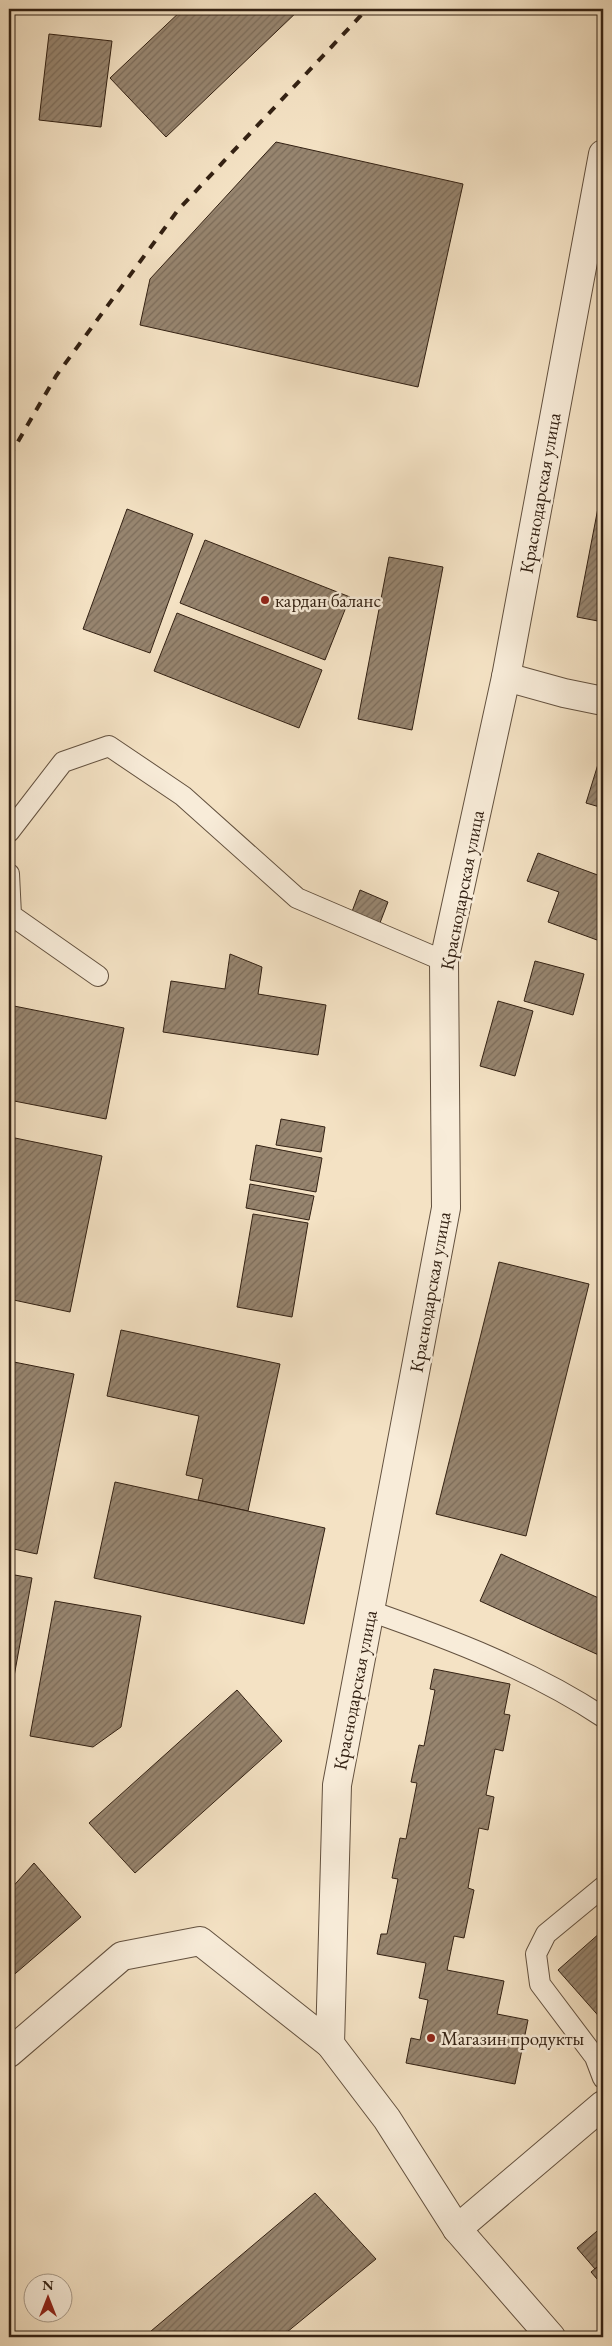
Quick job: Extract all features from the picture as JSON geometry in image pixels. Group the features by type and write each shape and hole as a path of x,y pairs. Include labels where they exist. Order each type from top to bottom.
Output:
{"street":[{"name":"Краснодарская улица","path":"330,2044 337,1786 446,1208 444,961 506,677 603,154"},
{"path":"506,677 564,693 603,701"},
{"path":"9,2053 122,1956 200,1941 330,2044 387,2119 457,2229 551,2337"},
{"path":"457,2229 603,2105"}],"lane":[{"path":"9,832 63,762 110,746 183,796 297,898 444,961"},
{"path":"9,874 10,915 98,976"},
{"path":"370,1611 447,1638 571,1696 603,1717"},
{"path":"603,1887 546,1934 536,1954 540,1984 595,2057 603,2078"}],"building":[{"path":"183,9 300,9 166,137 110,78"},
{"path":"49,34 112,41 101,127 39,120"},
{"path":"276,142 463,184 418,387 140,325 150,279"},
{"path":"603,482 603,622 577,617"},
{"path":"127,509 193,534 150,653 83,629"},
{"name":"кардан баланс","path":"205,540 350,597 325,660 180,603"},
{"path":"389,557 443,567 412,730 358,719"},
{"path":"177,613 322,670 299,728 154,671"},
{"path":"599,761 603,762 603,808 586,803"},
{"path":"538,853 603,877 603,922 597,940 548,922 559,892 527,881"},
{"path":"360,890 388,902 378,928 350,917"},
{"path":"230,954 262,967 258,994 326,1005 318,1055 163,1032 171,981 225,989"},
{"path":"535,961 584,974 573,1015 524,1001"},
{"path":"498,1001 533,1011 515,1076 480,1066"},
{"path":"9,1005 124,1028 106,1119 9,1100"},
{"path":"281,1119 325,1127 321,1152 276,1145"},
{"path":"15,1138 102,1156 70,1312 9,1299 9,1169"},
{"path":"256,1145 322,1158 316,1192 250,1180"},
{"path":"250,1184 314,1196 309,1220 246,1208"},
{"path":"253,1214 308,1223 292,1317 237,1307"},
{"path":"499,1262 589,1284 526,1536 436,1514"},
{"path":"121,1330 280,1364 248,1511 198,1500 203,1479 186,1475 199,1416 107,1396"},
{"path":"9,1361 74,1374 37,1554 9,1548"},
{"path":"115,1482 325,1528 304,1624 94,1578"},
{"path":"501,1554 603,1600 603,1657 480,1601"},
{"path":"9,1574 32,1578 9,1704"},
{"path":"55,1601 141,1616 121,1727 93,1747 30,1736"},
{"path":"434,1669 510,1684 504,1714 510,1715 503,1751 495,1749 486,1795 494,1797 488,1830 479,1828 468,1888 474,1890 464,1938 454,1936 447,1970 504,1981 497,2014 528,2020 515,2084 406,2063 411,2038 420,2040 428,2000 419,1998 426,1963 377,1954 381,1934 387,1934 398,1879 392,1878 400,1838 406,1839 417,1783 411,1782 419,1745 424,1746 435,1690 430,1689"},
{"path":"237,1690 282,1741 135,1873 89,1823"},
{"path":"34,1863 81,1917 9,1979 9,1891"},
{"path":"601,1932 603,1934 603,2021 558,1970"},
{"path":"315,2193 376,2259 281,2337 156,2337 151,2331"},
{"path":"603,2226 603,2262 595,2269 577,2248"},
{"path":"603,2262 603,2286 591,2272"}],"railway":[{"path":"9,457 56,376 178,210 367,9"}],"place":[{"name":"кардан баланс","path":"265,600"},
{"name":"Магазин продукты","path":"431,2038"}]}
